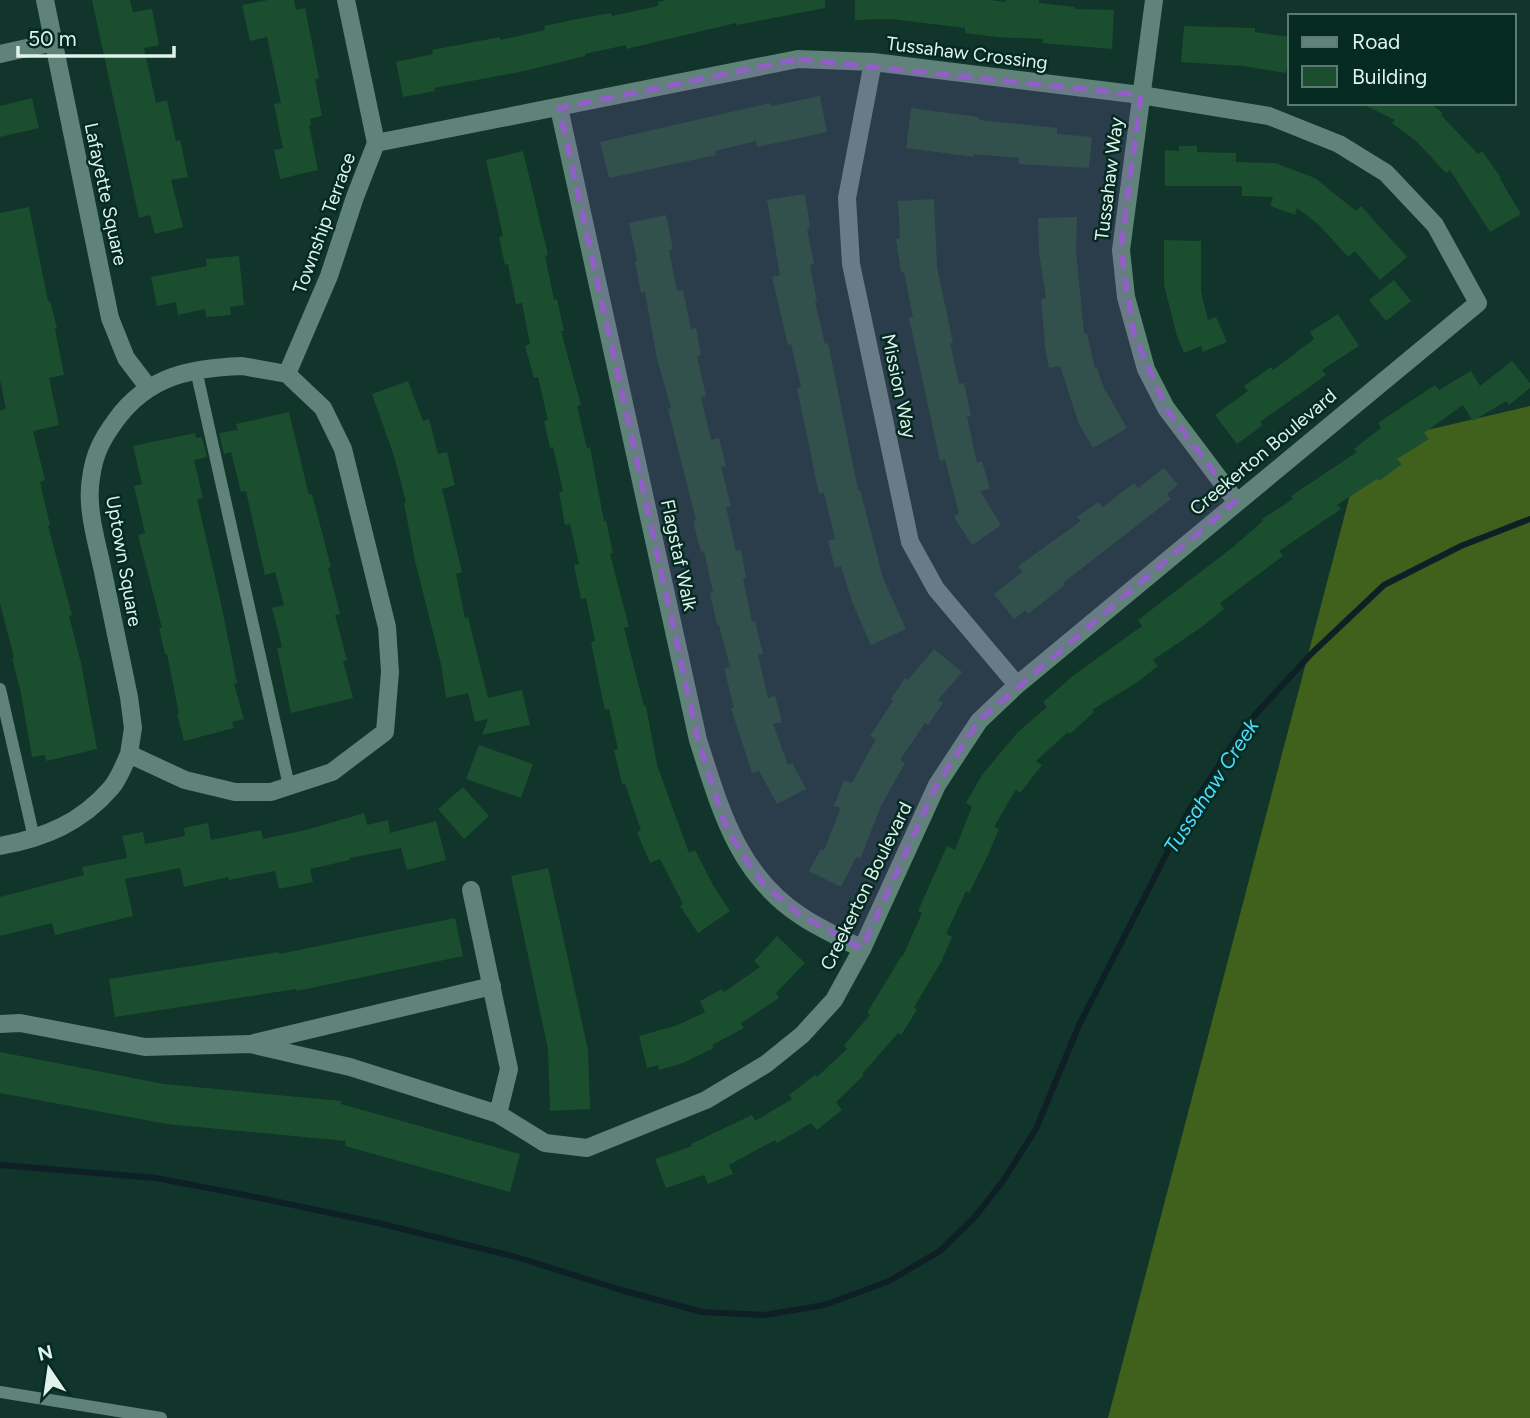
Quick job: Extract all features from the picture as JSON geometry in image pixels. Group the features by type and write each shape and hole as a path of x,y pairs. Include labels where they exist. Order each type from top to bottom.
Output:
{"street":[{"name":"Lafayette Square","path":"45,0 110,318 126,358 148,387"},
{"name":"Township Terrace","path":"286,374 328,276 376,144 346,0"},
{"name":"Tussahaw Way","path":"1154,0 1121,250 1126,297 1146,369 1166,408 1236,501"},
{"path":"0,54 54,42"},
{"name":"Tussahaw Crossing","path":"376,144 799,59 873,62 1141,96 1269,116 1339,144 1387,173 1435,225 1478,303"},
{"name":"Mission Way","path":"873,62 847,198 851,264 911,542 936,589 1017,685"},
{"name":"Flagstaf Walk","path":"559,107 698,740 725,825 764,885 800,915 862,949"},
{"name":"Creekerton Boulevard","path":"0,1024 20,1023 145,1047 250,1044 350,1067 498,1114 545,1143 587,1148 706,1100 766,1064 802,1035 834,1000 862,949 937,785 979,721 1017,685 1236,501 1478,303"},
{"name":"Uptown Square","path":"130,754 133,728 129,697 91,515 90,479 100,442 123,410 148,387 172,376 207,367 242,366 286,374"},
{"path":"0,846 34,838 69,825 113,787 130,754 185,780 235,792 271,792 331,772 385,732 390,672 387,627 343,449 323,408 286,374"},
{"path":"471,890 509,1069 498,1114"},
{"path":"250,1044 492,986"}],"lane":[{"path":"196,370 289,786"},
{"path":"0,689 34,838"},
{"path":"0,1392 160,1418"}],"highlighted area":[{"path":"798,59 1141,95 1121,250 1134,334 1166,408 1236,501 979,721 937,785 862,949 800,915 764,885 743,856 725,825 698,740 559,108"}],"green space":[{"path":"1530,406 1530,1418 1108,1418 1363,445"}],"building":[{"path":"92,0 130,0 133,12 152,9 159,45 144,48 156,103 167,100 176,141 180,140 188,177 171,180 183,227 155,234 150,215 139,218"},
{"path":"268,0 294,0 296,10 305,8 319,78 315,79 322,116 310,119 309,125 318,170 280,179 274,150 283,148 274,104 281,103 267,37 250,41 242,5"},
{"path":"825,0 825,8 737,25 736,23 626,49 626,45 520,72 434,88 435,91 403,97 396,62 433,54 432,50 545,30 544,26 658,6 658,2"},
{"path":"855,0 1039,0 1039,3 1075,9 1114,10 1112,49 1042,43 1043,39 965,33 965,28 891,19 855,20"},
{"path":"1184,26 1255,28 1255,32 1288,37 1286,73 1243,66 1181,62"},
{"path":"820,96 827,132 757,147 756,141 715,151 716,155 609,178 600,142 770,103 771,106"},
{"path":"32,98 39,128 0,137 0,106"},
{"path":"1364,105 1433,105 1443,113 1441,115 1478,154 1482,151 1521,214 1490,232 1450,170 1446,173 1417,142 1392,123 1395,120"},
{"path":"911,108 979,117 979,120 1057,128 1057,134 1092,137 1089,168 1019,164 1019,158 974,154 974,157 906,148"},
{"path":"1179,146 1197,146 1197,152 1236,153 1236,162 1275,163 1315,178 1356,211 1361,206 1407,257 1380,280 1355,251 1348,257 1319,225 1297,208 1295,215 1270,206 1273,197 1242,196 1242,186 1165,186 1165,150 1179,151"},
{"path":"523,151 548,255 545,256 554,300 557,299 564,331 561,331 581,405 577,406 587,448 590,447 613,553 610,554 629,627 624,628 646,706 657,765 689,853 695,850 730,911 698,933 680,906 683,904 660,859 650,863 637,832 641,830 625,784 622,784 614,750 618,749 609,709 605,710 591,642 595,641 586,598 581,599 574,565 579,564 570,524 565,525 559,492 563,491 544,421 548,420 538,377 534,378 525,346 530,344 522,303 516,304 508,264 505,265 499,237 503,236 486,160"},
{"path":"805,194 810,227 807,228 814,264 810,265 815,302 825,344 828,343 858,490 883,578 906,629 871,645 852,602 841,566 835,568 828,541 835,539 824,493 819,494 797,388 801,387 772,277 780,275 767,200"},
{"path":"934,199 937,267 953,343 950,343 959,384 964,383 971,416 967,416 977,463 982,461 990,489 980,491 1001,525 972,545 954,517 959,513 945,460 940,461 909,318 913,317 904,272 901,272 896,239 900,238 898,201"},
{"path":"29,207 48,301 57,328 55,329 64,375 49,378 59,425 33,431 45,480 40,482 50,525 48,526 72,615 69,616 97,749 46,761 45,755 32,757 12,659 14,658 0,603 0,410 6,409 0,380 0,213"},
{"path":"666,215 677,291 683,290 691,329 696,328 701,355 697,356 706,396 701,397 711,440 719,438 726,466 721,467 731,506 726,507 736,551 741,550 746,578 743,578 752,622 755,621 763,654 758,655 768,698 775,696 782,722 773,724 788,765 792,763 806,789 777,804 759,771 752,773 731,708 734,708 724,668 730,667 717,625 704,551 701,552 693,521 696,520 668,409 671,408 657,359 645,292 641,293 629,223"},
{"path":"1077,217 1076,250 1084,334 1087,333 1095,369 1097,368 1103,386 1127,428 1093,448 1079,424 1060,366 1049,368 1041,299 1046,298 1039,252 1038,218"},
{"path":"1164,240 1201,241 1201,292 1208,320 1216,317 1227,342 1203,352 1201,346 1184,353 1164,285"},
{"path":"239,256 244,305 230,307 231,315 206,317 205,309 178,315 176,302 157,306 151,277 207,266 206,259"},
{"path":"1394,280 1411,301 1386,321 1369,300"},
{"path":"1338,314 1359,346 1322,370 1326,375 1260,422 1263,425 1237,444 1215,415 1248,391 1244,386 1271,367 1273,370 1314,339 1310,332"},
{"path":"1512,361 1530,383 1530,388 1509,405 1506,401 1473,421 1463,405 1424,433 1429,439 1397,459 1402,464 1379,481 1377,479 1337,505 1341,509 1279,551 1283,556 1220,603 1224,609 1153,660 1158,666 1092,710 1094,712 1070,734 1068,732 1036,761 1042,765 1020,793 1016,789 994,827 999,829 946,934 952,937 941,962 914,1007 917,1010 901,1035 898,1033 862,1074 864,1075 836,1102 842,1110 817,1130 811,1123 777,1143 775,1140 729,1165 733,1174 708,1184 704,1175 666,1188 655,1159 692,1146 691,1144 752,1115 755,1121 792,1099 789,1095 815,1075 817,1077 847,1049 844,1045 870,1015 867,1013 903,956 922,913 918,911 947,846 955,850 972,806 966,803 982,775 1017,733 1047,707 1043,702 1074,675 1142,626 1138,620 1233,547 1263,521 1262,519 1357,452 1354,449 1381,428 1378,423 1435,385 1439,390 1471,371 1480,386"},
{"path":"408,381 423,421 429,419 438,454 447,452 455,485 442,489 462,572 456,574 465,618 468,617 488,698 522,690 530,725 482,735 488,719 475,722 468,693 446,698 441,664 415,561 404,503 406,502 394,456 372,394"},
{"path":"289,412 309,495 312,494 331,567 328,568 340,614 335,615 347,660 343,661 353,698 291,713 277,648 282,647 272,608 284,605 275,572 265,575 246,491 241,492 231,452 224,454 219,433 238,430 236,424"},
{"path":"195,433 196,438 202,437 207,457 194,460 203,498 197,499 237,683 234,684 244,719 232,722 234,728 184,741 167,654 159,628 162,628 138,535 145,533 134,486 142,484 133,446"},
{"path":"1164,468 1178,485 1167,494 1171,499 1063,583 1065,585 1028,614 1026,610 1014,619 994,594 1022,572 1018,566 1081,521 1077,517 1098,502 1103,507 1134,483 1138,488"},
{"path":"934,649 962,672 938,700 943,703 928,725 925,723 900,760 905,763 881,806 860,859 856,857 841,887 809,871 821,849 824,850 841,808 834,806 844,780 852,783 876,739 870,736 893,701 891,699 905,678 908,680"},
{"path":"479,745 533,764 521,798 466,779"},
{"path":"463,787 489,816 464,839 438,809"},
{"path":"364,813 367,825 388,820 390,833 436,821 446,860 407,870 401,848 310,869 313,882 279,889 275,871 229,880 228,877 184,887 180,868 125,879 133,916 55,935 52,923 0,936 0,897 84,875 82,867 127,858 122,836 143,832 145,844 185,836 184,828 208,823 211,840 261,830 263,839"},
{"path":"548,868 588,1050 590,1109 550,1111 548,1049 511,876"},
{"path":"455,918 463,956 297,991 296,989 115,1017 109,979 279,954"},
{"path":"777,936 805,963 776,993 779,998 741,1023 744,1028 712,1045 714,1048 683,1063 659,1070 658,1065 647,1068 639,1036 678,1025 705,1012 700,1001 722,989 724,992 760,967 754,961"},
{"path":"0,1052 164,1084 341,1101 341,1104 520,1154 510,1192 345,1146 346,1141 167,1124 0,1093"}],"waterway":[{"name":"Tussahaw Creek","path":"0,1165 156,1178 255,1197 378,1223 516,1257 702,1312 765,1315 824,1305 887,1282 940,1251 974,1218 1003,1181 1036,1129 1079,1025 1188,812 1245,726 1311,654 1384,585 1461,546 1530,519"}]}
